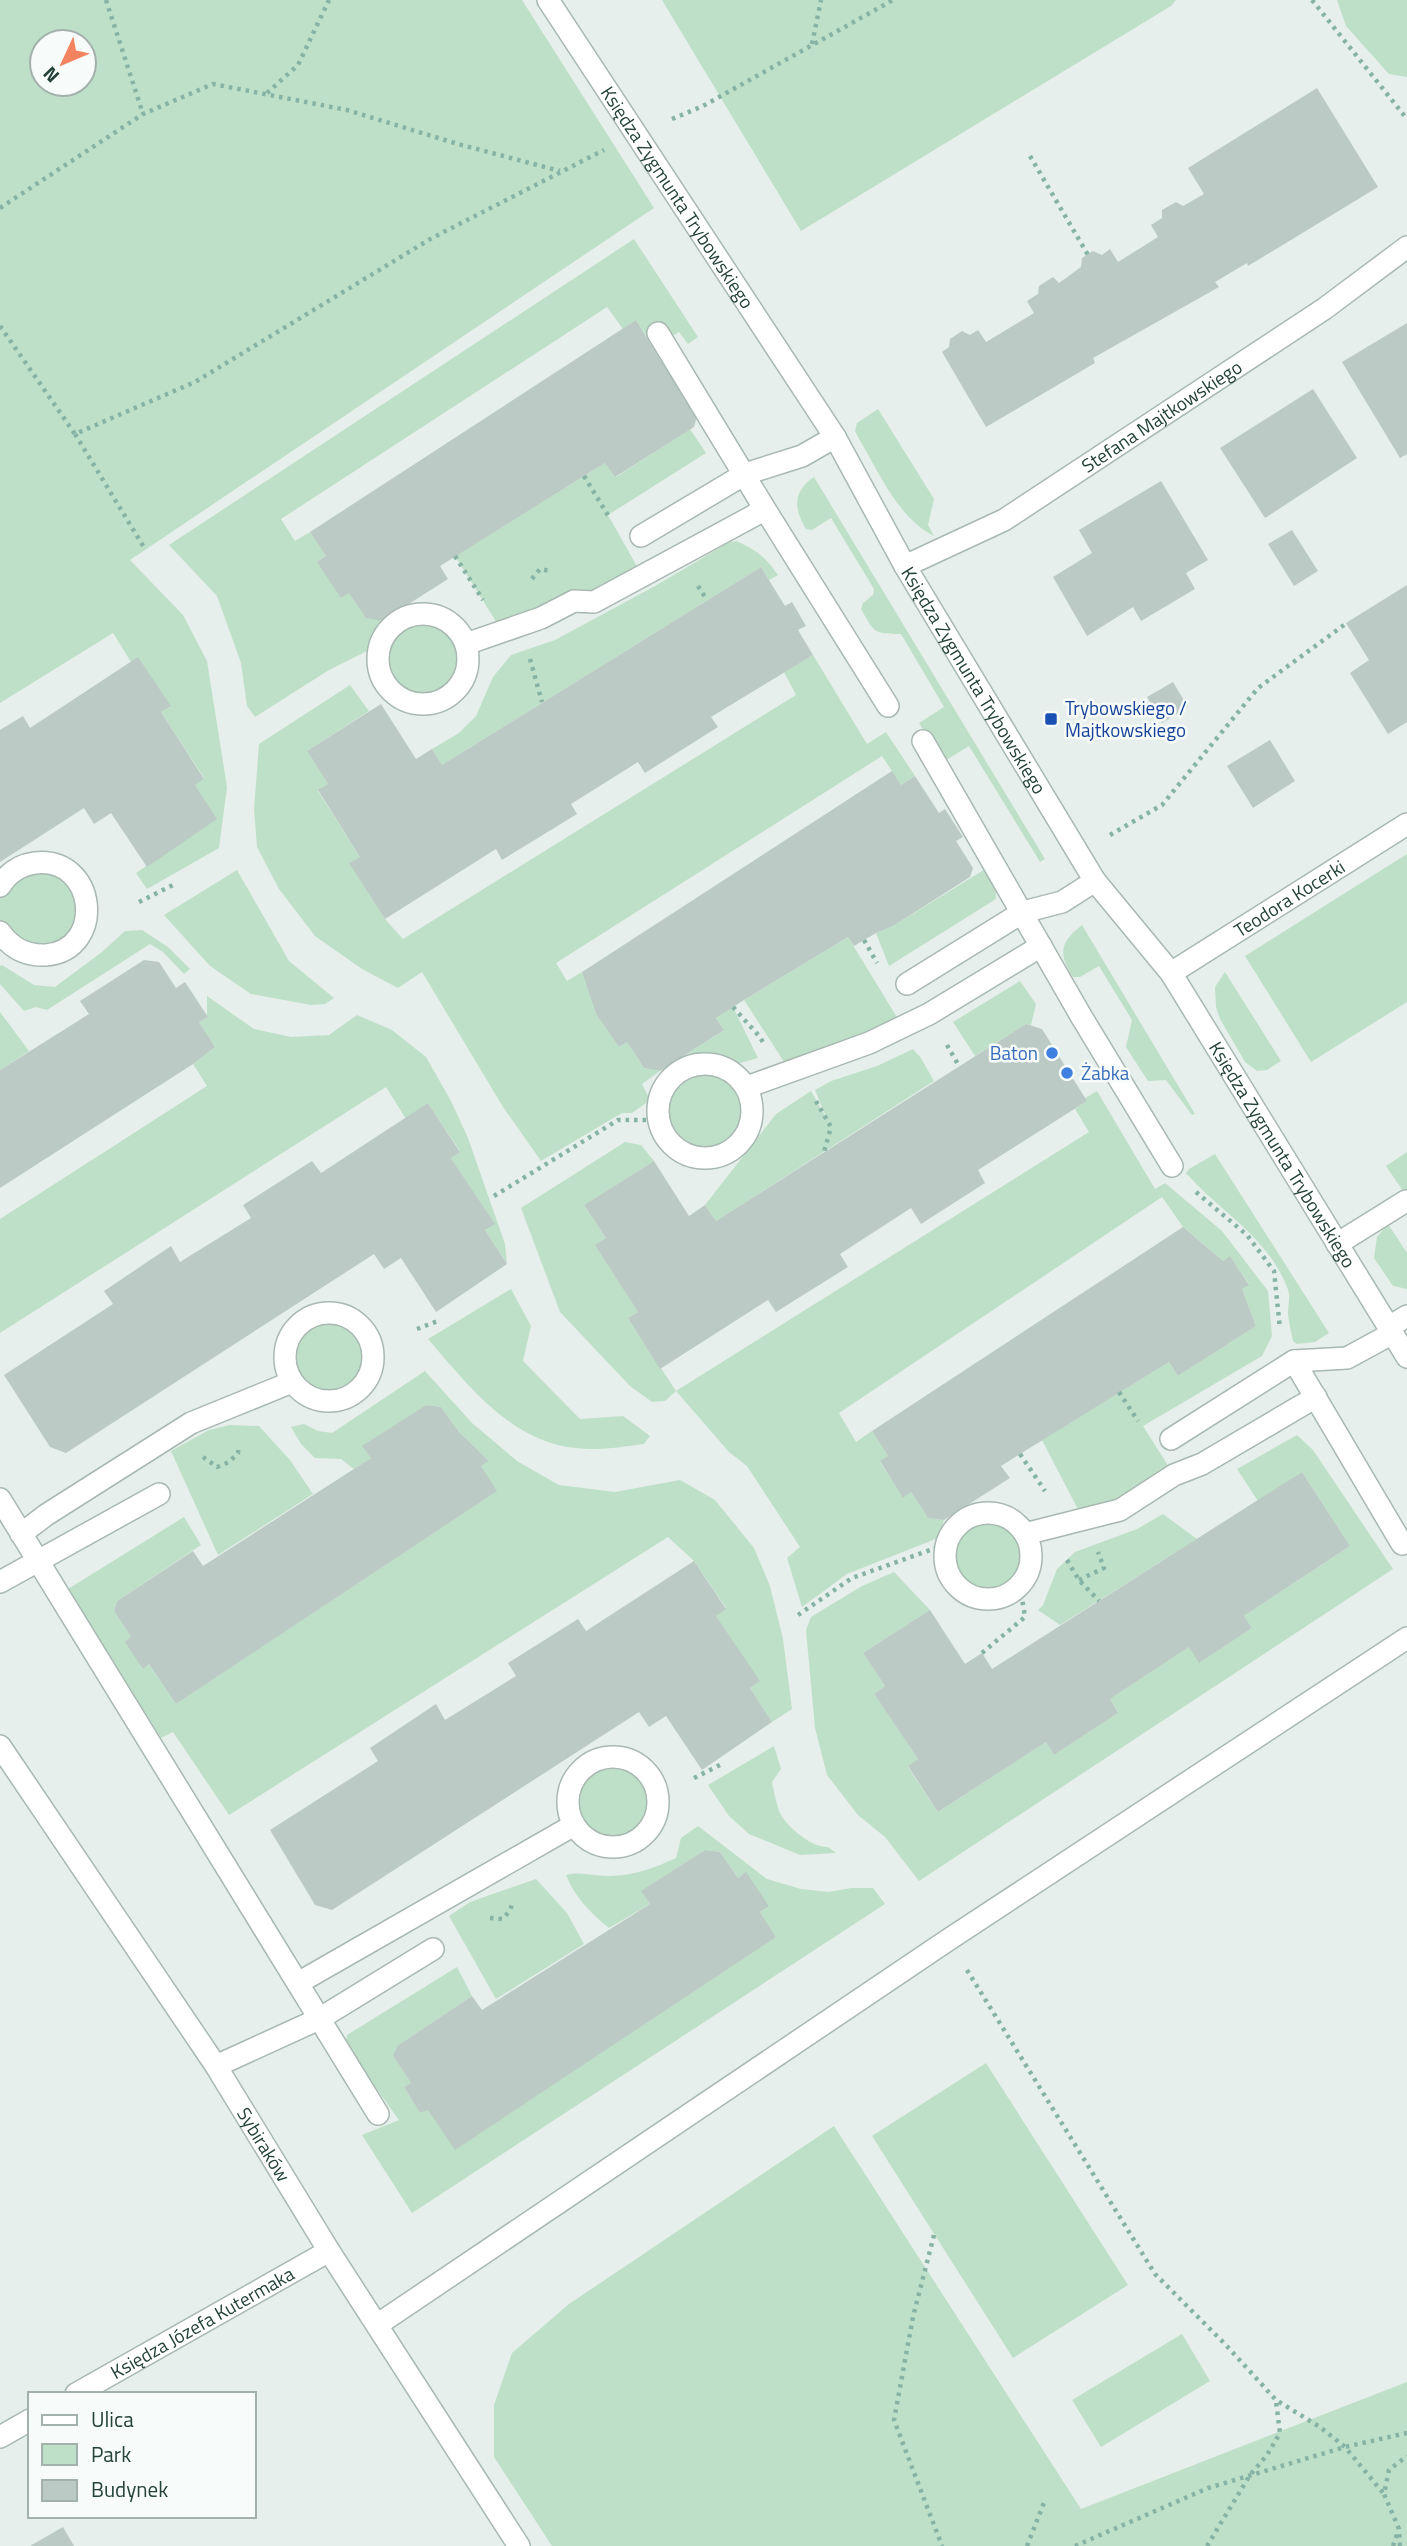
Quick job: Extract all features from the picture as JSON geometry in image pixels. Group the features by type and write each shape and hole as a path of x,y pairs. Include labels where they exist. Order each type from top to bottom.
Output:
{"street":[{"name":"Księdza Zygmunta Trybowskiego","path":"548,0 835,437 905,566 1095,881 1171,973 1407,1357"},
{"name":"Stefana Majtkowskiego","path":"905,566 1004,520 1324,309 1407,247"},
{"path":"658,333 888,706"},
{"path":"640,536 745,474 802,456 835,437"},
{"path":"466,643 541,618 574,601 594,602 755,515 763,506"},
{"path":"435,615 459,631 466,643 469,659 467,674 459,688 447,698 433,704 417,705 402,700 390,691 381,677 379,648 385,634 394,624 407,617 435,615"},
{"path":"922,741 1172,1166"},
{"name":"Teodora Kocerki","path":"1171,973 1407,824"},
{"path":"0,886 16,869 30,863 45,862 59,866 72,874 81,885 88,914 84,928 76,940 65,949 52,954 37,956 23,953 0,933"},
{"path":"907,984 1023,912 1062,902 1095,881"},
{"path":"747,1087 869,1043 929,1014 1041,946"},
{"path":"702,1063 727,1069 747,1087 752,1109 748,1130 740,1143 728,1152 714,1157 685,1154 664,1134 660,1119 659,1106 668,1082 689,1067 702,1063"},
{"path":"1337,1244 1406,1200"},
{"path":"324,1312 339,1313 365,1330 373,1358 371,1372 364,1384 354,1393 327,1401 302,1392 292,1382 284,1353 288,1338 296,1325 309,1316 324,1312"},
{"path":"1171,1439 1294,1361 1347,1358 1391,1330 1407,1316"},
{"path":"1294,1361 1402,1544"},
{"path":"21,1534 46,1515 191,1423 292,1382"},
{"path":"1025,1534 1120,1510 1174,1475 1202,1464 1316,1397"},
{"path":"0,1582 159,1494"},
{"path":"0,1499 378,2114"},
{"path":"990,1513 1003,1516 1016,1523 1031,1547 1028,1575 1020,1586 1008,1595 994,1600 980,1599 955,1585 945,1558 947,1544 953,1531 963,1521 975,1515 990,1513"},
{"path":"377,2325 948,1940 1407,1638"},
{"name":"Sybiraków","path":"0,1746 216,2066 329,2251 519,2546"},
{"path":"606,1757 634,1762 654,1783 658,1797 657,1812 651,1827 640,1838 627,1845 597,1845 584,1837 574,1825 569,1812 568,1797 576,1777 592,1762 606,1757"},
{"path":"298,1983 574,1825"},
{"path":"216,2066 319,2019 433,1950"},
{"name":"Księdza Józefa Kutermaka","path":"80,2392 329,2251"},
{"path":"0,2437 28,2421"}],"path":[{"path":"106,0 144,114"},
{"path":"266,94 298,65 328,0"},
{"path":"812,45 821,0"},
{"path":"75,434 195,382 432,238 636,134 703,106 893,0"},
{"path":"1312,0 1407,119"},
{"path":"0,208 144,114 213,84 347,110 561,172"},
{"path":"1030,156 1088,255"},
{"path":"0,326 75,434 145,549"},
{"path":"455,556 502,631"},
{"path":"1109,835 1162,805 1258,688 1344,625"},
{"path":"139,902 173,885"},
{"path":"797,1069 831,1127 824,1152"},
{"path":"494,1196 618,1120 660,1119"},
{"path":"1172,1166 1189,1186 1247,1235 1274,1270 1280,1336 1294,1361"},
{"path":"416,1329 438,1321"},
{"path":"1048,1528 1079,1580 1099,1601"},
{"path":"798,1615 852,1578 947,1544"},
{"path":"982,1653 1024,1617 1020,1586"},
{"path":"694,1778 720,1765"},
{"path":"948,1940 1155,2274 1225,2343 1276,2400 1345,2446 1384,2494 1399,2529 1400,2546"},
{"path":"934,2235 913,2317 894,2420 943,2546"},
{"path":"1207,2546 1250,2475 1267,2455 1280,2433 1276,2400"},
{"path":"1075,2546 1208,2488 1345,2446 1407,2432"},
{"path":"1384,2494 1389,2470 1407,2456"},
{"path":"1027,2546 1045,2500"},
{"path":"1393,2546 1399,2529"}],"green space":[{"path":"0,0 522,0 654,208 130,560 183,615 207,661 227,787 219,848 147,889 136,873 216,818 195,785 204,778 161,712 170,706 138,658 131,662 113,633 0,703"},
{"path":"662,0 1176,0 1171,6 801,231"},
{"path":"1337,0 1407,0 1407,77 1389,74 1346,26"},
{"path":"634,239 698,337 688,344 679,332 654,348 636,320 623,329 607,307 281,519 295,541 310,532 326,556 317,562 382,621 369,650 329,670 255,717 247,706 241,663 217,596 169,545"},
{"path":"878,409 934,499 928,525 934,536 921,528 900,506 855,431 857,423"},
{"path":"690,429 706,453 608,515 643,577 502,631 455,556 605,463 616,477"},
{"path":"814,477 1045,859 1040,862 969,746 943,762 919,723 944,707 901,634 879,632 869,623 861,609 863,603 873,595 874,589 831,518 812,530 806,529 799,515 797,501 802,489"},
{"path":"737,541 760,555 778,575 769,580 761,567 442,765 432,749 459,733 476,716 493,677 511,655 555,640 728,543"},
{"path":"423,614 440,617 455,627 465,642 468,659 465,676 455,691 440,701 423,704 406,701 391,691 381,676 378,659 381,642 391,627 406,617"},
{"path":"813,655 867,744 886,732 915,776 901,785 882,756 556,963 567,981 582,972 596,1014 619,1047 627,1042 644,1068 660,1071 642,1084 650,1100 632,1113 622,1113 541,1161 503,1107 422,972 398,988 362,969 315,936 279,889 257,847 254,809 259,744 350,685 369,711 307,751 328,784 318,791 360,857 350,863 385,919 403,939 796,695 784,672"},
{"path":"1407,854 1407,1002 1311,1062 1245,956"},
{"path":"59,866 88,913 52,954 0,932 0,886 4,879"},
{"path":"987,868 995,884 996,899 889,966 876,933 893,926"},
{"path":"237,870 289,961 334,998 325,1004 311,1005 251,994 210,966 164,915"},
{"path":"1082,925 1195,1114 1192,1115 1166,1080 1148,1081 1126,1047 1132,1020 1099,966 1080,977 1073,977 1065,961 1064,948 1069,937"},
{"path":"142,930 168,947 190,969 184,974 163,952 150,944 47,1010 36,1007 24,1011 0,984 2,965 34,985 55,987 125,931"},
{"path":"848,937 898,1019 875,1032 786,1065 744,1000"},
{"path":"1225,972 1281,1061 1267,1070 1257,1071 1245,1062 1220,1019 1215,987"},
{"path":"1020,981 1036,1004 1031,1025 1026,1024 975,1056 953,1022"},
{"path":"207,996 254,1029 291,1037 329,1035 357,1015 392,1030 426,1057 468,1138 505,1244 507,1264 485,1230 494,1223 451,1158 460,1151 428,1103 406,1119 386,1087 0,1333 0,1219 207,1086 193,1064 215,1047 199,1022 207,1017"},
{"path":"733,1007 758,1058 733,1065 706,1054 660,1071 724,1030 716,1018"},
{"path":"0,1012 29,1051 0,1070"},
{"path":"913,1049 934,1081 716,1221 705,1205 776,1114 811,1091 827,1119 815,1090 831,1081 877,1066"},
{"path":"705,1064 723,1068 738,1078 748,1093 752,1111 748,1129 738,1144 723,1154 705,1158 687,1154 672,1144 662,1129 658,1111 662,1093 672,1078 687,1068"},
{"path":"1097,1091 1155,1189 1165,1183 1222,1231 1268,1291 1272,1336 1262,1356 1143,1426 1174,1475 1083,1519 1042,1440 1169,1362 1178,1376 1256,1326 1242,1289 1249,1284 1230,1257 1223,1261 1183,1227 1162,1197 839,1413 856,1442 872,1431 888,1456 880,1462 903,1497 911,1492 928,1518 944,1520 938,1538 847,1574 802,1607 787,1558 800,1547 747,1466 729,1452 676,1391 1089,1132 1075,1109 1087,1101 1085,1098"},
{"path":"625,1142 641,1145 654,1161 584,1205 606,1238 596,1245 638,1312 628,1318 676,1391 665,1401 652,1402 630,1386 560,1312 521,1208"},
{"path":"1407,1152 1407,1197 1386,1166"},
{"path":"1215,1154 1329,1333 1315,1342 1297,1344 1293,1341 1288,1314 1288,1290 1278,1269 1255,1238 1186,1173"},
{"path":"1388,1224 1407,1253 1407,1289 1393,1286 1374,1258 1377,1237"},
{"path":"511,1289 531,1326 523,1361 580,1419 623,1416 650,1436 644,1444 584,1449 552,1443 531,1435 492,1408 428,1339"},
{"path":"329,1313 354,1320 366,1332 373,1357 366,1382 354,1394 329,1401 304,1394 292,1382 285,1357 292,1332 304,1320"},
{"path":"425,1371 472,1423 517,1461 559,1485 615,1492 680,1480 715,1500 754,1548 770,1586 783,1639 792,1709 772,1722 750,1688 759,1681 716,1616 726,1608 694,1561 668,1537 229,1815 173,1732 161,1738 68,1589 184,1517 201,1545 117,1601 114,1611 131,1637 143,1669 149,1664 176,1704 496,1491 481,1466 489,1461 459,1432 441,1407 426,1405 363,1446 371,1458 354,1469 341,1459 315,1458 301,1444 291,1427 304,1424 318,1431 332,1433"},
{"path":"230,1425 259,1426 290,1460 313,1494 218,1555 171,1451 209,1430"},
{"path":"1297,1435 1313,1450 1393,1569 919,1881 885,1837 858,1815 827,1775 815,1728 806,1630 811,1617 862,1586 894,1572 930,1610 863,1653 885,1686 874,1694 918,1759 908,1767 938,1812 1046,1742 1054,1755 1118,1713 1110,1699 1189,1647 1200,1662 1252,1628 1244,1616 1350,1546 1302,1472 1258,1501 1237,1469"},
{"path":"988,1513 1012,1520 1024,1532 1031,1556 1024,1580 1012,1592 988,1599 964,1592 952,1580 945,1556 952,1532 964,1520"},
{"path":"1163,1514 1197,1539 1060,1625 1038,1610 1043,1605 1057,1569 1075,1552 1137,1529"},
{"path":"774,1746 781,1769 772,1782 782,1817 807,1840 828,1847 836,1853 800,1855 749,1834 729,1816 708,1785"},
{"path":"613,1757 630,1761 645,1770 654,1785 658,1802 654,1819 645,1834 630,1843 613,1847 596,1843 581,1834 572,1819 568,1802 572,1785 581,1770 596,1761"},
{"path":"698,1826 767,1879 801,1889 829,1892 873,1888 885,1904 412,2213 362,2135 399,2120 345,2045 347,2035 457,1967 472,1996 397,2046 393,2056 411,2083 404,2087 420,2113 776,1937 760,1912 769,1906 745,1873 738,1878 720,1852 705,1850 642,1891 650,1904 609,1928 584,1904 566,1875 620,1875 652,1868 676,1858 681,1838"},
{"path":"536,1879 567,1913 584,1944 496,1999 449,1916 470,1902"},
{"path":"986,2063 1128,2285 1013,2358 872,2136"},
{"path":"834,2126 1081,2509 1407,2382 1407,2546 552,2546 494,2457 494,2405 512,2353 569,2304"},
{"path":"1182,2334 1210,2381 1101,2447 1072,2400"}],"building":[{"path":"1317,88 1378,187 1248,266 1247,263 1215,282 1219,287 1093,358 1095,363 986,427 942,352 949,347 950,339 962,331 970,335 978,330 986,342 1034,313 1027,301 1038,294 1039,286 1053,277 1059,283 1081,267 1082,258 1093,251 1102,255 1110,249 1118,262 1158,237 1151,225 1162,218 1162,210 1176,202 1183,206 1204,194 1188,168"},
{"path":"636,320 661,361 668,357 697,416 694,427 615,477 605,463 584,476 440,566 448,579 382,621 366,618 349,593 341,598 317,562 326,556 310,532"},
{"path":"1407,323 1407,454 1400,458 1342,362"},
{"path":"1313,389 1357,458 1265,518 1220,448"},
{"path":"1161,481 1208,560 1186,573 1195,589 1141,621 1133,607 1087,636 1053,577 1092,553 1079,530"},
{"path":"1292,530 1318,571 1294,586 1268,544"},
{"path":"761,567 785,606 792,602 806,626 798,630 813,655 711,717 718,727 645,773 638,762 571,804 577,814 502,860 496,849 385,919 349,863 360,857 318,790 328,784 307,751 381,704 416,759 432,749 442,765"},
{"path":"1407,585 1407,722 1388,734 1350,673 1369,660 1346,623"},
{"path":"138,657 171,706 161,712 204,779 195,785 217,819 147,867 111,813 94,824 84,808 0,862 0,730 23,716 30,728"},
{"path":"1173,682 1188,707 1162,723 1147,697"},
{"path":"1270,740 1295,781 1253,808 1227,766"},
{"path":"892,771 901,785 915,776 939,813 945,809 963,837 956,841 973,868 970,877 893,926 854,946 848,937 744,1000 716,1018 724,1030 660,1071 644,1068 627,1042 619,1047 596,1014 582,972"},
{"path":"144,960 159,962 176,988 185,982 208,1017 199,1022 215,1047 193,1064 0,1188 0,1070 89,1014 80,1001"},
{"path":"1026,1024 1042,1029 1087,1101 978,1170 985,1183 921,1224 911,1208 840,1254 848,1267 776,1312 768,1300 660,1369 628,1318 638,1312 595,1245 606,1238 584,1205 654,1161 689,1216 705,1205 716,1221"},
{"path":"428,1103 460,1152 451,1158 495,1224 485,1230 507,1264 436,1312 401,1258 384,1269 374,1254 66,1453 50,1447 4,1375 113,1304 104,1291 171,1246 180,1262 251,1218 243,1205 312,1161 321,1173"},
{"path":"1183,1227 1223,1261 1230,1256 1249,1285 1242,1289 1256,1326 1178,1376 1169,1362 1020,1454 1001,1466 1010,1478 944,1520 928,1518 911,1492 903,1498 880,1461 888,1456 872,1431"},
{"path":"426,1405 441,1407 459,1432 489,1461 481,1466 497,1491 176,1704 149,1664 143,1669 125,1642 131,1637 114,1611 117,1601 193,1551 203,1566 371,1458 362,1446"},
{"path":"1302,1472 1350,1546 1244,1616 1252,1628 1199,1663 1189,1647 1110,1699 1118,1713 1054,1755 1046,1742 938,1812 908,1766 918,1759 874,1694 885,1686 863,1653 930,1610 965,1664 982,1653 992,1669"},
{"path":"694,1561 726,1609 716,1616 760,1681 750,1688 772,1722 702,1770 666,1716 649,1727 639,1712 332,1910 315,1905 270,1830 378,1761 370,1748 436,1704 445,1720 516,1676 508,1663 578,1619 586,1631"},
{"path":"705,1850 720,1852 738,1878 746,1872 769,1906 760,1912 776,1937 455,2150 428,2110 420,2113 404,2087 411,2083 393,2056 397,2046 472,1996 482,2010 650,1904 641,1891"},
{"path":"63,2527 74,2546 30,2546"}],"place":[{"name":"Trybowskiego / Majtkowskiego","path":"1051,719"},
{"name":"Baton","path":"1052,1053"},
{"name":"Żabka","path":"1067,1073"}]}
